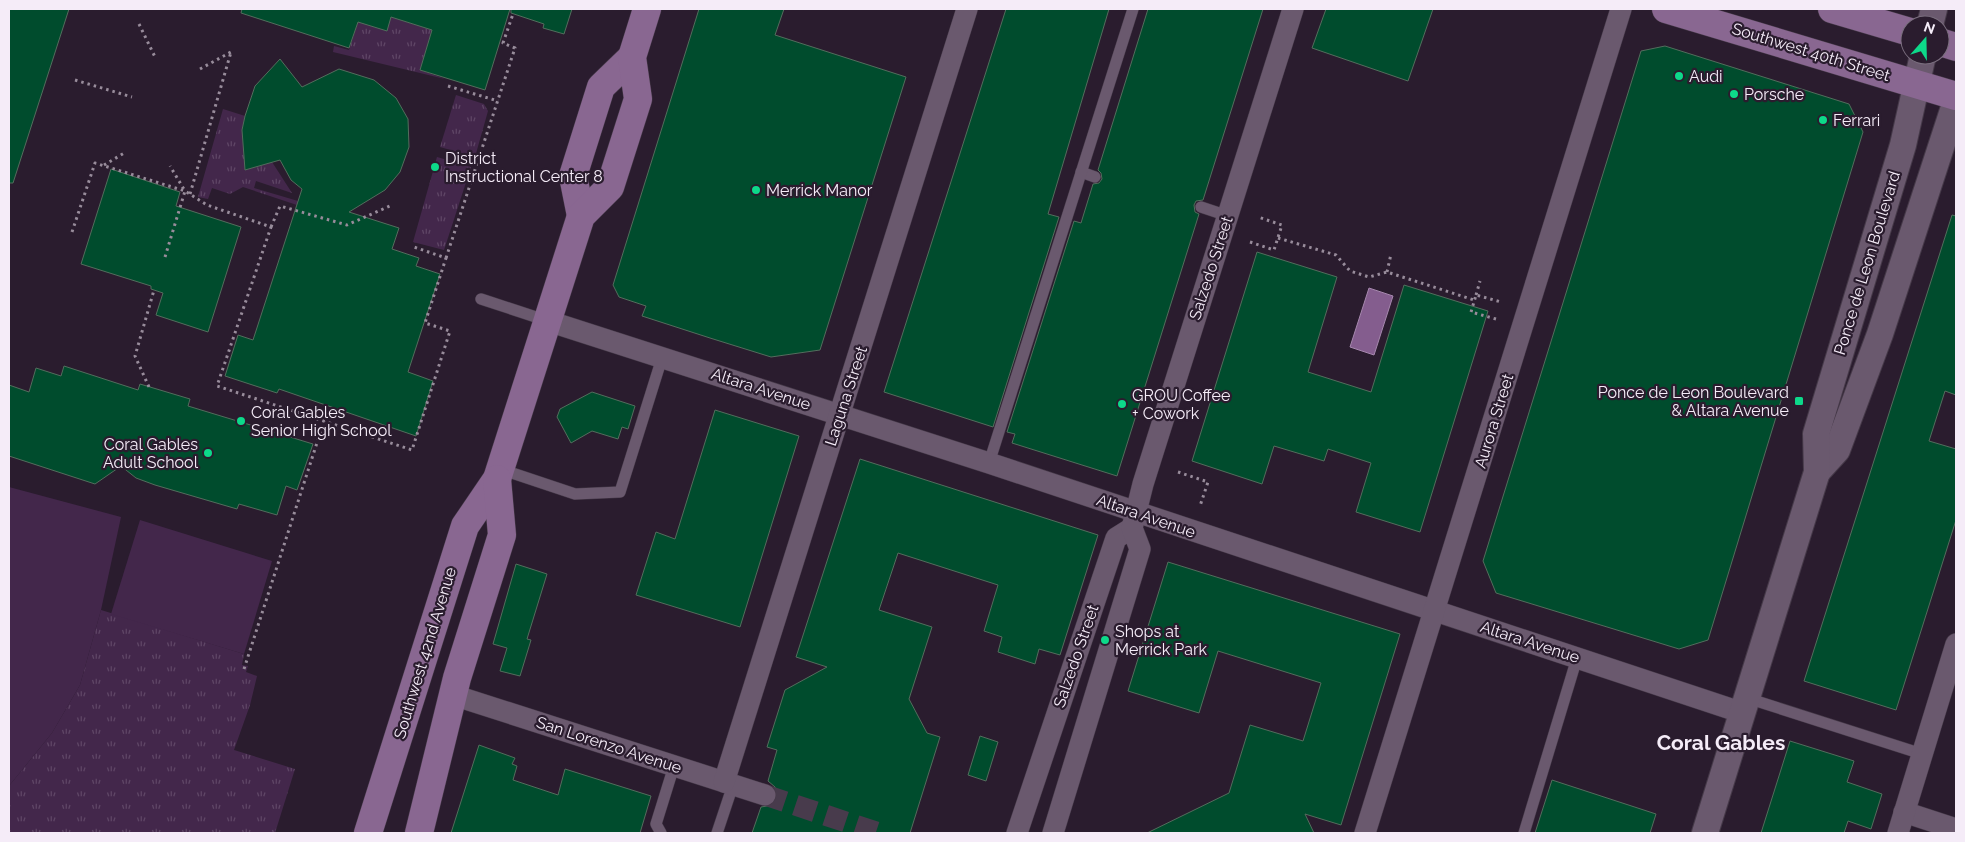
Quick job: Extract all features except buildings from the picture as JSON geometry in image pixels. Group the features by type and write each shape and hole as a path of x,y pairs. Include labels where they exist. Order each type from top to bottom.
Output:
{"main road":[{"name":"Southwest 42nd Avenue","path":"368,833 465,526 498,474 581,216 610,187 638,99 632,57 647,9"},
{"name":"Southwest 40th Street","path":"1666,9 1956,96"},
{"path":"1832,9 1900,29"},
{"name":"Southwest 42nd Avenue","path":"581,216 573,176 598,96 601,87 632,57"},
{"name":"Southwest 42nd Avenue","path":"419,833 452,694 502,535 498,474"}],"street":[{"name":"Laguna Street","path":"729,784 840,415 967,9"},
{"name":"Salzedo Street","path":"1017,833 1116,538 1134,520 1293,9"},
{"name":"Aurora Street","path":"1365,833 1622,9"},
{"name":"Ponce de Leon Boulevard","path":"1705,833 1818,472 1816,434 1902,145 1921,65"},
{"name":"Ponce de Leon Boulevard","path":"1818,472 1837,450 1880,334 1956,101"},
{"name":"Altara Avenue","path":"548,321 988,463 1134,520 1434,610 1577,658 1745,705"},
{"name":"Salzedo Street","path":"1053,833 1140,549 1134,520"},
{"path":"1898,833 1956,644"},
{"name":"San Lorenzo Avenue","path":"452,694 765,795"},
{"path":"1040,763 1072,774"},
{"path":"1904,812 1956,829"}],"lane":[{"path":"988,463 1133,9"},
{"path":"1081,172 1095,177"},
{"path":"1201,207 1228,216"},
{"path":"481,299 548,321"},
{"path":"498,474 575,494 620,492 662,358"},
{"path":"1524,833 1577,658"},
{"path":"1745,705 1922,754"},
{"path":"661,833 656,824 674,766"},
{"path":"717,833 729,784"}],"path":[{"path":"392,205 347,225 280,206 271,227 217,386 412,450 450,331 425,323 515,48 503,43 513,14"},
{"path":"139,24 156,59"},
{"path":"190,194 231,52 200,69"},
{"path":"75,80 132,97"},
{"path":"448,86 498,101"},
{"path":"103,166 126,152"},
{"path":"72,232 95,163 185,191 207,205 271,227"},
{"path":"165,257 185,191 170,166"},
{"path":"1250,242 1274,250 1278,238 1282,225 1258,217"},
{"path":"1278,238 1336,255 1350,271 1369,277 1388,272 1474,300"},
{"path":"411,246 446,258"},
{"path":"1388,272 1391,254"},
{"path":"1480,281 1471,312 1496,319"},
{"path":"149,387 135,356 154,290"},
{"path":"1476,295 1501,302"},
{"path":"244,669 324,421"},
{"path":"1178,472 1208,482 1200,506"}],"green space":[{"path":"391,17 432,30 420,70 445,79 333,52 334,46 349,50 358,22"},
{"path":"456,95 484,104 488,111 475,157 440,147"},
{"path":"223,109 245,116 242,130 245,170 272,162 292,193 256,181 254,188 298,201 297,205 243,187 230,194 212,188 208,199 198,197"},
{"path":"437,157 471,167 444,250 413,242"},
{"path":"9,487 121,517 101,610 80,685 52,733 9,786"},
{"path":"140,520 272,561 244,654 111,614"},
{"path":"101,610 244,654 242,665 248,666 246,672 257,676 250,705 234,750 295,769 275,833 9,833 9,786 52,733 80,685"}],"shaded area":[{"path":"1369,288 1393,296 1374,355 1350,347"}],"tunnel":[{"path":"765,795 879,833"}],"place":[{"name":"Audi","path":"1679,76"},
{"name":"Porsche","path":"1734,94"},
{"name":"Ferrari","path":"1823,120"},
{"name":"District Instructional Center 8","path":"435,167"},
{"name":"Merrick Manor","path":"756,190"},
{"name":"Ponce de Leon Boulevard & Altara Avenue","path":"1799,401"},
{"name":"GROU Coffee + Cowork","path":"1122,404"},
{"name":"Coral Gables Senior High School","path":"241,421"},
{"name":"Coral Gables Adult School","path":"208,453"},
{"name":"Shops at Merrick Park","path":"1105,640"}],"district":[{"name":"Coral Gables","path":"1721,742"}]}
